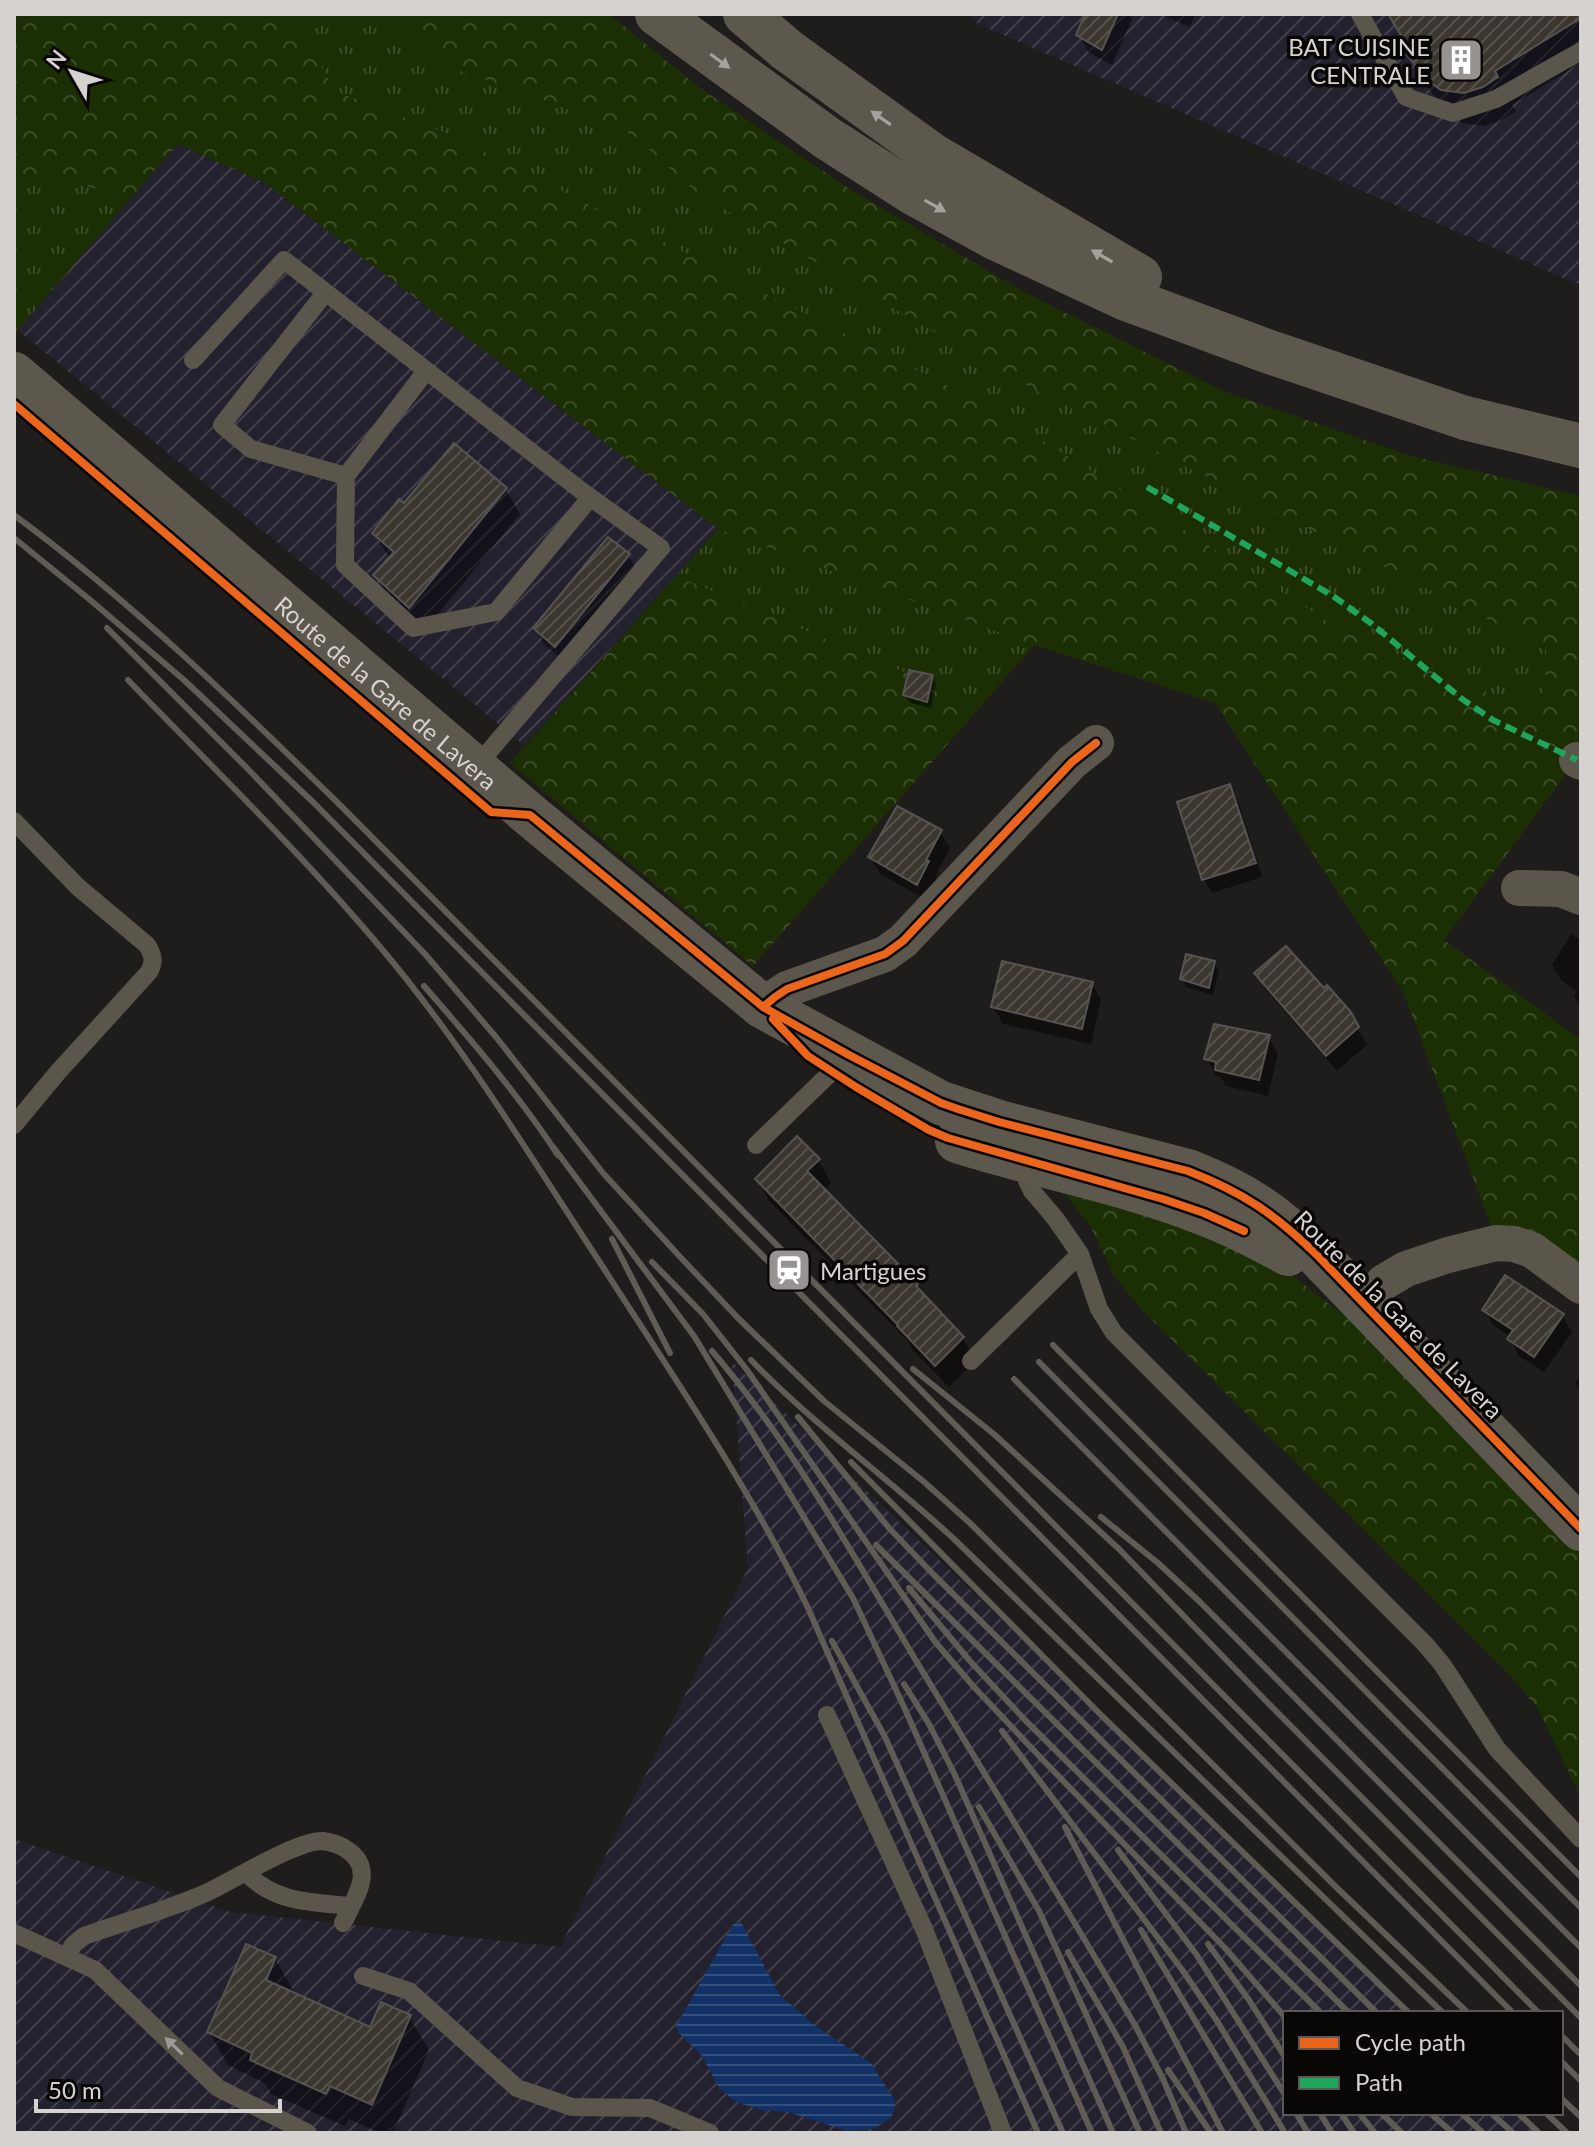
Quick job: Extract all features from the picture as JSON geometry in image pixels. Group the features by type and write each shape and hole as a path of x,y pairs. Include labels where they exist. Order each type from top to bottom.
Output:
{"street":[{"path":"657,14 827,138 913,193 993,237 1124,298 1267,351 1465,418 1581,446"},
{"path":"745,14 787,50 934,156 1267,351"},
{"name":"Route de la Gare de Lavera","path":"14,374 475,768 763,1007 841,1063 941,1103 999,1122 1029,1146 1188,1171 1246,1197 1272,1214 1581,1529"},
{"path":"763,1007 787,989 885,954 903,941 1072,762 1096,743"},
{"path":"1519,888 1561,889 1581,897"},
{"path":"1363,1304 1384,1282 1406,1269 1496,1243 1514,1244 1532,1250 1581,1286"}],"lane":[{"path":"1360,14 1406,97 1453,113 1496,99 1581,51"},
{"path":"193,360 284,260 590,498 661,548 475,768"},
{"path":"325,293 222,425 251,449 346,476"},
{"path":"426,371 346,476 345,565 413,628 496,612 590,498"},
{"path":"14,821 78,887 147,945 153,954 153,963 149,972 14,1125"},
{"path":"756,1145 841,1063"},
{"path":"1029,1146 1027,1181 1080,1254 1099,1309 1114,1333 1425,1644 1442,1664 1497,1749 1581,1839"},
{"path":"971,1361 1080,1254"},
{"path":"827,1715 924,1929 1003,2133"},
{"path":"66,1957 73,1945 84,1936 204,1894 297,1847 321,1841 342,1846 362,1864 364,1876 347,1915 276,1895 258,1885 246,1873"},
{"path":"14,1933 95,1970 218,2088 308,2133"},
{"path":"363,1976 409,1991 517,2088 572,2107 650,2108 710,2133"}],"shaded area":[{"path":"968,14 1581,14 1581,284 978,24"},
{"path":"177,144 265,183 718,529 524,745 18,330"},
{"path":"732,1362 1411,2011 1283,2011 1283,2115 1519,2115 1538,2133 14,2133 14,1839 230,1912 560,1947 748,1568"}],"green space":[{"path":"14,14 267,14 297,28 337,92 451,135 988,406 1343,631 1519,706 1545,691 1546,649 1020,382 697,193 626,129 440,64 394,14 609,14 700,88 850,189 1022,291 1223,391 1408,455 1581,496 1581,753 1444,940 1581,1040 1581,1268 1493,1231 1404,994 1215,703 1034,645 718,529 265,183 178,144 130,199 67,180 14,179"},
{"path":"267,14 394,14 440,64 626,129 697,193 1020,382 1546,649 1545,691 1519,707 1343,631 988,406 451,135 337,92 297,28"},
{"path":"14,179 67,180 130,199 14,338"},
{"path":"718,529 1034,645 982,705 676,576"},
{"path":"676,576 982,705 753,966 510,763"},
{"path":"1059,1186 1126,1201 1289,1273 1359,1327 1581,1552 1581,1797 1538,1709 1510,1675 1143,1311 1114,1276 1091,1227"}],"water":[{"path":"741,1922 779,1994 813,2024 871,2063 894,2099 890,2119 873,2129 848,2131 788,2112 761,2110 736,2102 719,2088 702,2056 676,2026 734,1923"}],"building":[{"path":"1085,14 1118,14 1102,50 1076,35"},
{"name":"BAT CUISINE CENTRALE","path":"1388,14 1581,14 1581,18 1495,71 1498,77 1483,87 1464,93 1441,90 1428,81 1402,49 1407,45"},
{"path":"454,443 507,488 409,608 373,575 394,552 372,533 399,499 404,503"},
{"path":"608,537 630,554 555,647 533,628"},
{"path":"909,670 933,675 927,702 903,695"},
{"path":"1230,784 1256,863 1202,880 1177,802"},
{"path":"897,806 942,830 917,885 868,857"},
{"path":"1286,946 1324,988 1327,985 1351,1012 1359,1027 1326,1056 1254,973"},
{"path":"1186,954 1215,961 1209,988 1180,979"},
{"path":"1002,961 1093,982 1082,1029 991,1007"},
{"path":"1214,1024 1270,1035 1259,1080 1215,1070 1216,1062 1204,1059"},
{"path":"797,1136 820,1159 807,1171 918,1284 916,1286 964,1337 935,1366 755,1179"},
{"path":"1505,1275 1564,1314 1534,1357 1507,1339 1513,1330 1482,1310"},
{"path":"246,1944 276,1957 266,1980 370,2027 381,2002 411,2015 372,2105 330,2086 326,2094 250,2060 252,2053 207,2032"}],"railway":[{"path":"14,515 142,619 342,807 1537,2011"},
{"path":"14,538 184,680 315,804 1511,2011"},
{"path":"107,628 244,765 425,954 496,1037 603,1173 739,1319 824,1401 971,1524 1335,1886 1466,2011"},
{"path":"128,680 320,879 411,985 495,1102 709,1432 761,1518 808,1608 1038,2133"},
{"path":"424,986 511,1089 558,1155"},
{"path":"554,1148 694,1336 853,1598 1092,2133"},
{"path":"612,1239 670,1353"},
{"path":"652,1262 703,1314 747,1370 936,1643 1041,1758 1225,1948 1283,2015"},
{"path":"1053,1345 1581,1877"},
{"path":"712,1351 769,1423 844,1539 1136,2027 1186,2133"},
{"path":"751,1360 800,1407 954,1539 1441,2011"},
{"path":"1039,1362 1581,1908"},
{"path":"913,1369 995,1435 1119,1549 1581,2018"},
{"path":"1014,1379 1581,1948"},
{"path":"798,1417 889,1528 934,1575 1375,2011"},
{"path":"851,1462 1101,1715 1407,2011"},
{"path":"1101,1517 1200,1602 1581,1986"},
{"path":"876,1545 1347,2011"},
{"path":"909,1588 969,1660 1026,1721 1319,2011"},
{"path":"832,1641 885,1737 1063,2133"},
{"path":"904,1684 954,1773 1113,2133"},
{"path":"1002,1731 1183,1971 1285,2133"},
{"path":"979,1807 1039,1911 1140,2133"},
{"path":"1065,1827 1223,2133"},
{"path":"1118,1850 1196,1954 1283,2092"},
{"path":"1141,1930 1262,2133"},
{"path":"1208,1944 1283,2054"},
{"path":"1068,1952 1123,2047 1161,2133"},
{"path":"1563,2037 1581,2055"},
{"path":"1563,2063 1581,2081"},
{"path":"1168,2070 1211,2133"},
{"path":"1563,2100 1581,2117"},
{"path":"1297,2115 1308,2133"},
{"path":"1321,2115 1332,2133"},
{"path":"1342,2115 1354,2133"},
{"path":"1361,2115 1375,2133"},
{"path":"1383,2115 1402,2133"},
{"path":"1432,2115 1453,2133"},
{"path":"1463,2115 1483,2133"},
{"path":"1493,2115 1513,2133"},
{"path":"1520,2115 1539,2133"},
{"path":"1548,2115 1567,2133"}],"marked path":[{"path":"1147,487 1333,596 1493,720 1577,760"}],"cycle path":[{"path":"14,404 491,812 530,815 763,1007 941,1103 999,1122 1188,1171 1226,1187 1271,1216 1316,1254 1581,1529"},
{"path":"763,1007 787,989 885,954 903,941 1072,762 1096,743"},
{"path":"773,1019 808,1056 929,1130 1163,1199 1244,1231"}],"place":[{"name":"BAT CUISINE CENTRALE","path":"1461,60"},
{"name":"Martigues","path":"789,1270"}]}
